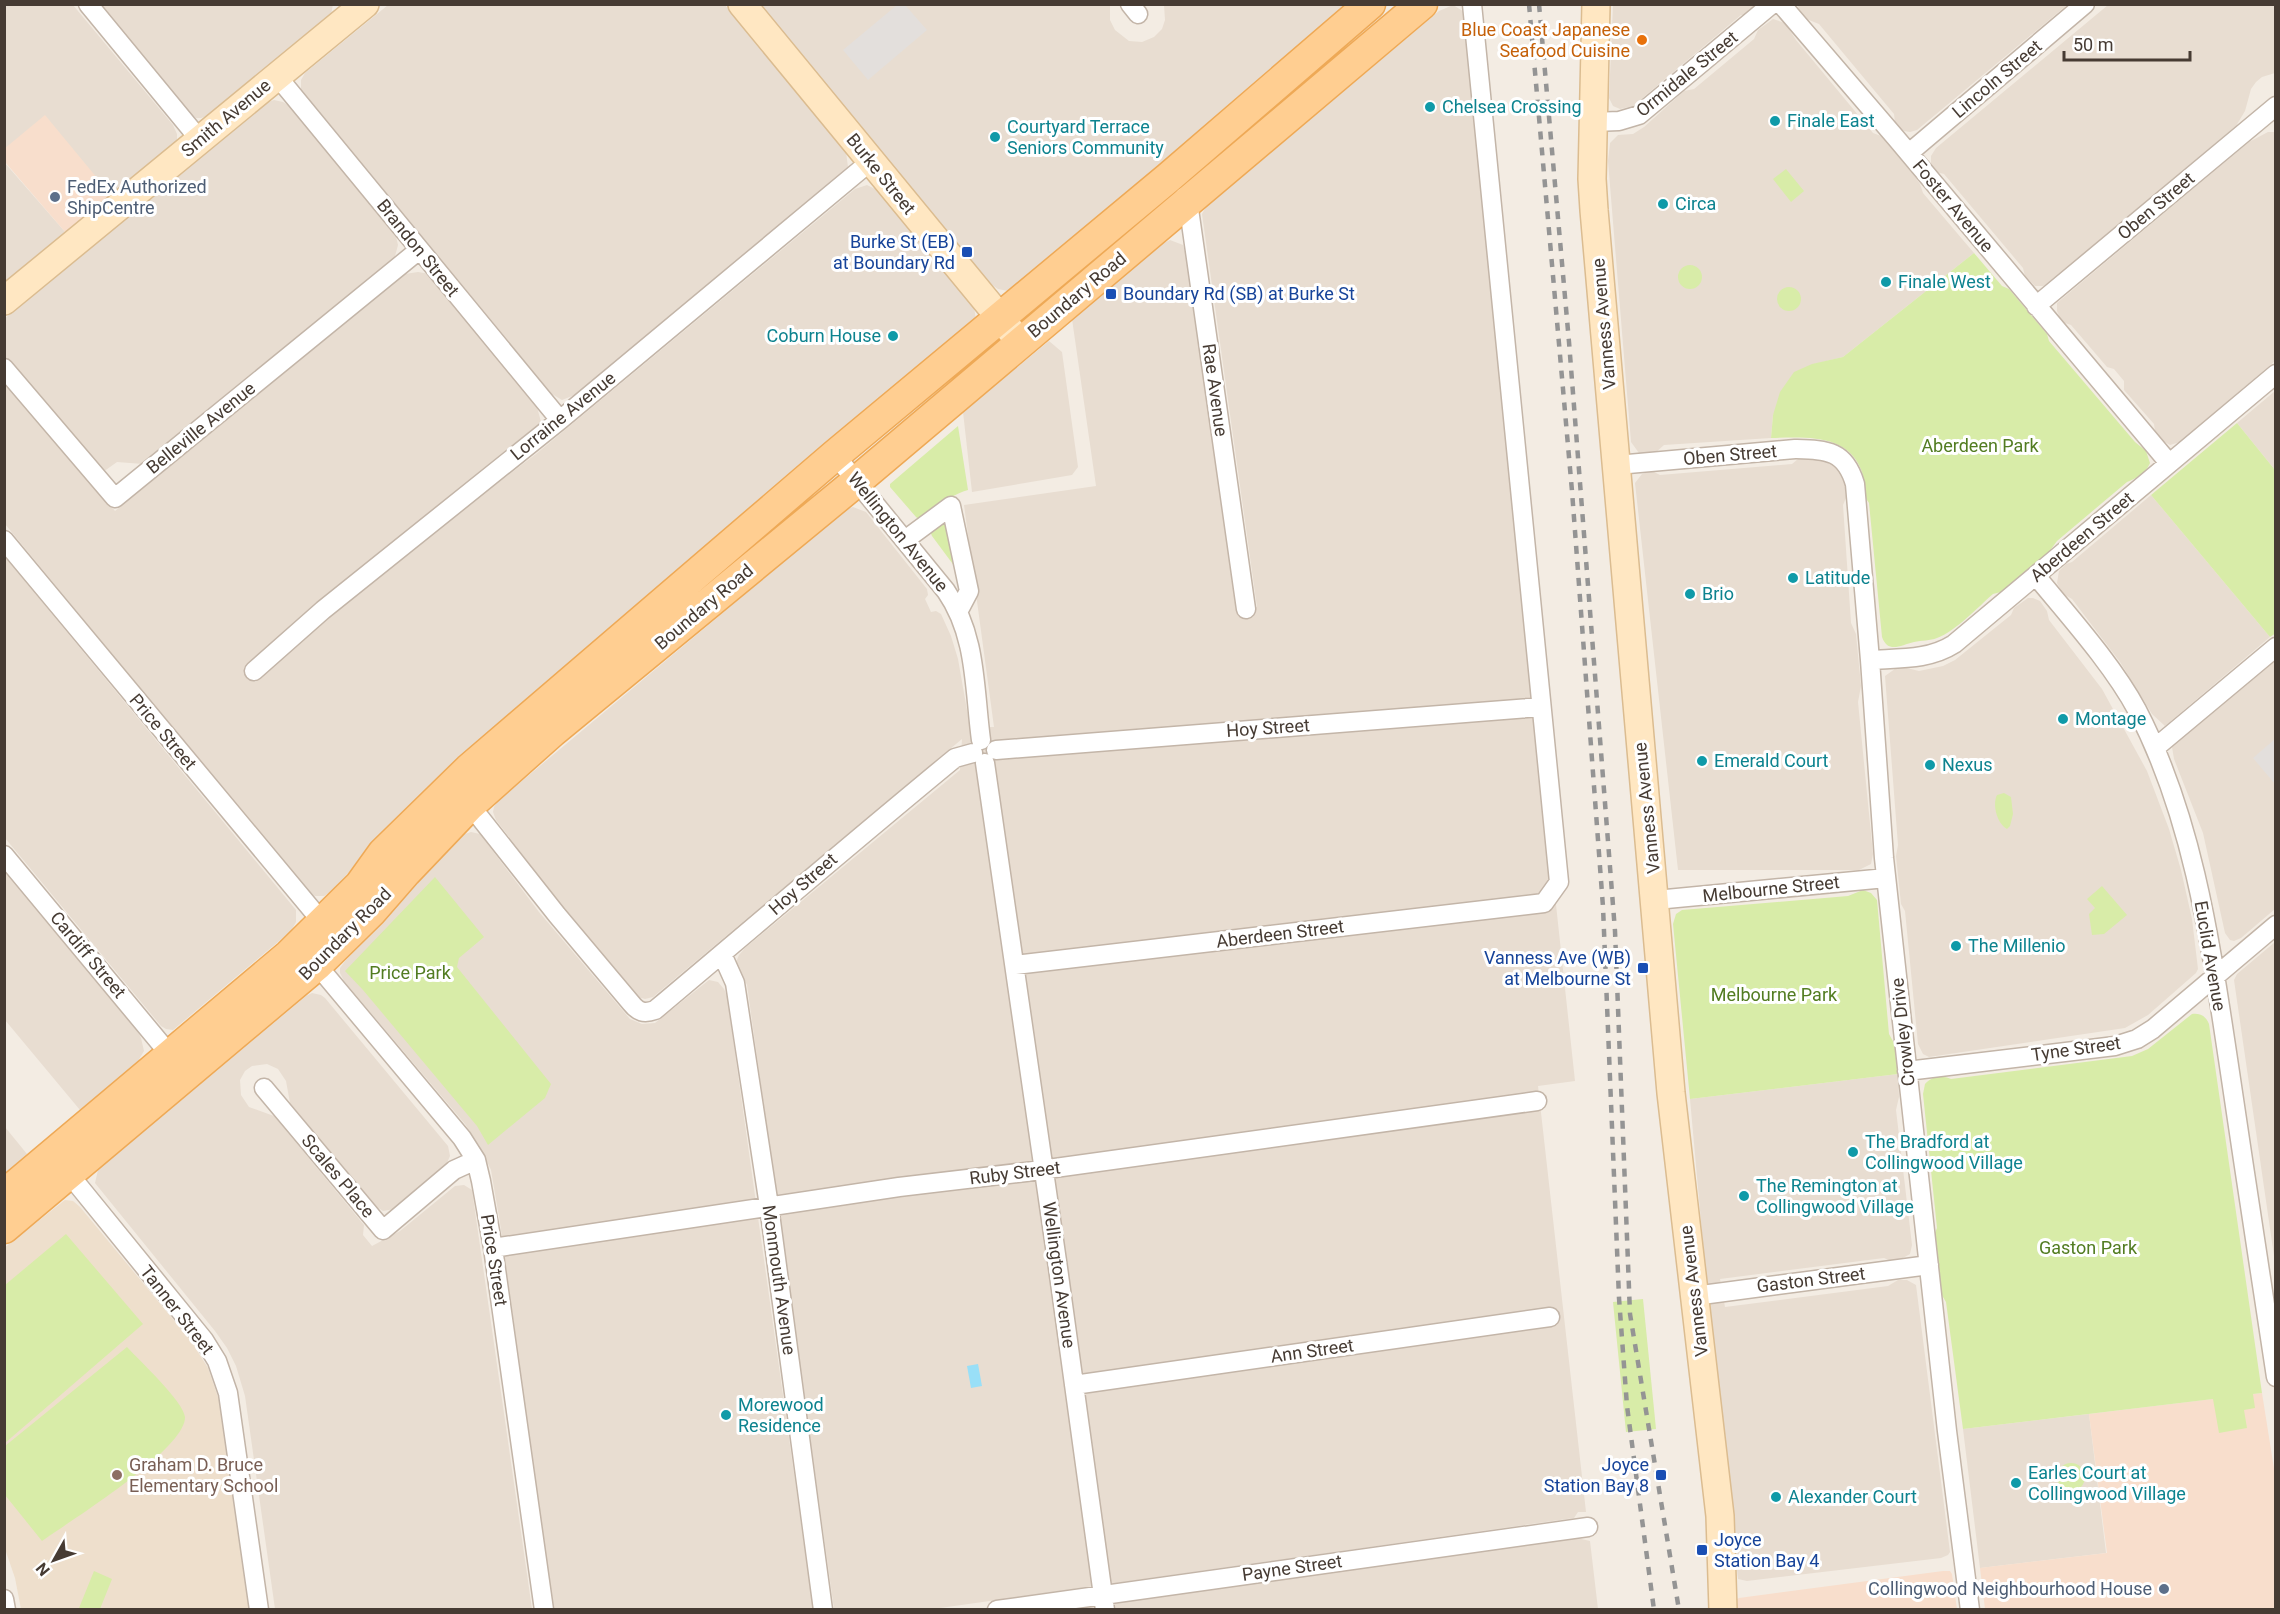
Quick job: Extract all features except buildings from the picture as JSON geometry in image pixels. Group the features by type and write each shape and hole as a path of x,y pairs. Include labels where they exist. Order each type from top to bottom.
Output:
{"main road":[{"name":"Boundary Road","path":"4,1195 289,955 360,885 383,854 469,769 835,455 1168,178 1370,4"},
{"name":"Boundary Road","path":"4,1228 317,965 372,911 470,805 552,732 856,481 1422,4"},
{"path":"317,965 319,947 342,919 360,885"}],"street":[{"path":"88,4 200,140"},
{"name":"Burke Street","path":"742,4 1020,342"},
{"path":"1472,4 1541,707"},
{"name":"Vanness Avenue","path":"1596,4 1593,200 1656,900 1671,1093 1720,1516 1723,1610"},
{"name":"Ormidale Street","path":"1594,122 1619,121 1639,115 1772,4"},
{"name":"Foster Avenue","path":"1781,4 2169,463"},
{"name":"Lincoln Street","path":"1909,153 2085,4"},
{"name":"Smith Avenue","path":"4,302 357,7"},
{"name":"Brandon Street","path":"277,76 560,420"},
{"name":"Oben Street","path":"2036,306 2276,106"},
{"name":"Lorraine Avenue","path":"254,671 323,610 560,420 871,161"},
{"path":"1168,178 1188,202"},
{"name":"Rae Avenue","path":"1188,202 1245,609"},
{"name":"Belleville Avenue","path":"4,368 115,498 419,250"},
{"name":"Aberdeen Street","path":"1870,660 1927,656 1954,644 2276,374"},
{"name":"Oben Street","path":"1617,465 1795,449 1830,452 1841,457"},
{"name":"Wellington Avenue","path":"835,455 959,610 970,648 1104,1602"},
{"name":"Crowley Drive","path":"1841,457 1849,467 1855,484 1886,878 1970,1610"},
{"name":"Wellington Avenue","path":"905,540 951,506 969,591 959,610"},
{"name":"Price Street","path":"4,540 323,923"},
{"name":"Euclid Avenue","path":"2036,576 2110,669 2136,708 2155,748 2189,844 2216,977 2276,1377"},
{"path":"2155,748 2276,647"},
{"name":"Hoy Street","path":"470,805 557,915 635,1008 643,1012 655,1010 839,853 955,758 984,752 1541,707"},
{"name":"Aberdeen Street","path":"1015,965 1544,903 1560,882 1541,707"},
{"name":"Cardiff Street","path":"4,855 171,1056"},
{"name":"Melbourne Street","path":"1656,900 1886,878"},
{"name":"Tyne Street","path":"1907,1071 2115,1046 2137,1039 2153,1029 2276,925"},
{"name":"Monmouth Avenue","path":"722,954 735,983 769,1206 823,1610"},
{"name":"Price Street","path":"317,965 462,1138 476,1160 493,1248 544,1610"},
{"name":"Scales Place","path":"264,1088 383,1230 454,1170 476,1160"},
{"name":"Ruby Street","path":"493,1248 899,1187 1044,1170 1537,1101"},
{"name":"Tanner Street","path":"69,1174 204,1340 225,1378 259,1610"},
{"name":"Gaston Street","path":"1694,1296 1929,1265"},
{"name":"Ann Street","path":"1074,1385 1550,1317"},
{"name":"Payne Street","path":"997,1610 1104,1602 1588,1527"},
{"path":"4,1599 6,1610"}],"shaded area":[{"path":"333,4 331,15 210,115 201,118 196,118 188,112 100,5"},
{"path":"5,5 73,5 173,125 177,140 172,147 112,196 5,149"},
{"path":"388,5 725,5 846,152 848,167 577,394 562,400 552,394 301,89 301,80 305,73"},
{"path":"763,5 1110,5 1110,20 1115,30 1129,41 1142,42 1154,37 1162,29 1165,20 1164,5 1354,5 1008,291 998,289 988,282 765,12"},
{"path":"897,5 905,5 927,30 868,80 843,50"},
{"path":"1453,5 1466,13 1533,691 1575,1081 1538,1086 1586,1512 1578,1512 1574,1518 933,1609 834,1609 747,985 736,962 745,948 960,770 962,739 653,997 645,999 634,996 557,900 496,820 494,807 498,801 847,509 853,507 866,512 927,589 928,595 925,599 931,612 936,611 941,614 958,659 970,727 994,727 964,505 1096,486 1072,319 1162,244 1170,240 1183,245 1186,255 1236,610 1257,607 1202,214 1206,207 1439,11"},
{"path":"1613,5 1762,5 1748,15 1741,15 1633,106 1620,109 1613,106 1609,98"},
{"path":"1798,5 2067,5 1917,130 1910,132 1899,127 1895,122 1894,114 1819,24 1804,18 1799,12"},
{"path":"2108,5 2275,5 2275,73 2262,77 2256,82 2251,89 2245,111 2236,126 2049,283 2035,286 2025,276 2023,268 1944,174 1936,172 1931,164 1931,156 1936,148"},
{"path":"1773,19 1785,23 1796,40 1873,133 1881,136 1913,174 1923,193 1974,253 1843,357 1815,364 1773,415 1771,438 1664,445 1655,453 1639,453 1631,442 1608,161 1610,143 1618,135 1633,134 1644,127 1684,91 1694,89 1754,39 1758,30"},
{"path":"274,100 288,105 395,232 398,245 394,260 143,464 117,462 103,472 5,359 4,319 266,103"},
{"path":"45,115 112,196 66,233 5,162 4,149"},
{"path":"2268,132 2275,132 2275,361 2180,442 2170,445 2163,441 2155,431 2154,424 2124,390 2124,381 2114,369 2107,367 2071,325 2060,318 2057,303 2249,142"},
{"path":"4,162 66,233 4,283"},
{"path":"867,185 877,190 974,307 976,320 419,799 324,896 315,896 308,892 5,524 4,378 115,511 405,274 418,272 430,274 537,407 541,422 327,596 244,668 255,682 318,624 400,557 536,454 855,189"},
{"path":"1049,341 1062,352 1078,467 1072,475 972,492 963,412"},
{"path":"2275,391 2275,470 2237,423"},
{"path":"1815,457 1838,469 1845,483 1846,498 1843,505 1851,623 1856,634 1861,686 1858,702 1873,854 1871,864 1859,870 1678,870 1635,483 1642,474 1652,471 1660,475 1792,464 1798,459"},
{"path":"2151,495 2270,637 2165,726 2152,714 2120,662 2072,599 2063,594 2057,583 2059,571 2066,564 2072,562"},
{"path":"5,557 296,910 296,922 291,931 173,1030 161,1026 5,838"},
{"path":"2028,598 2040,601 2047,611 2049,620 2102,689 2147,771 2169,829 2181,870 2192,919 2198,969 2148,1015 2125,1028 1929,1057 1923,1054 1918,1044 1905,911 1901,904 1885,676 1899,666 1919,671 1943,666 1955,660 2011,615 2014,608"},
{"path":"2275,661 2275,909 2241,938 2234,941 2230,940 2225,933 2203,833 2174,759 2172,747 2177,740 2185,736"},
{"path":"2275,739 2275,784 2253,758"},
{"path":"471,832 480,834 539,912 630,1019 642,1024 655,1023 709,980 718,982 724,989 727,996 813,1609 553,1609 491,1170 479,1145 465,1124 344,981 340,973 340,968 346,960 465,834"},
{"path":"4,868 136,1027 141,1038 144,1051 138,1061 80,1110 5,1020"},
{"path":"2275,942 2275,1263 2234,980 2237,974"},
{"path":"312,993 325,998 448,1146 450,1156 446,1165 394,1209 383,1211 377,1207 290,1103 286,1081 278,1069 267,1064 252,1066 245,1071 240,1080 241,1095 249,1107 274,1116 364,1225 363,1235 372,1246 400,1231 455,1186 464,1185 472,1190 532,1609 275,1609 245,1396 236,1366 215,1331 95,1183 98,1170"},
{"path":"1898,1074 1899,1097 1896,1110 1912,1245 1910,1254 1891,1261 1884,1258 1720,1279 1725,1307 1888,1286 1898,1280 1907,1280 1916,1285 1950,1552 1941,1558 1747,1581 1738,1579 1710,1321 1690,1099"},
{"path":"5,1127 27,1154 4,1173"},
{"name":"Graham D. Bruce Elementary School","path":"65,1200 73,1201 80,1207 191,1341 208,1368 220,1403 249,1609 21,1609 15,1578 4,1546 4,1248"},
{"path":"2262,1393 2275,1475 2275,1609 1985,1609 1980,1568 2107,1553 2089,1414"},
{"path":"2089,1414 2106,1553 1980,1568 1963,1429"},
{"path":"1577,1538 1590,1541 1598,1609 1064,1610"},
{"path":"1950,1571 1952,1574 1957,1609 1732,1610 1732,1602 1739,1598"}],"green space":[{"path":"1786,169 1804,191 1791,202 1773,179"},
{"name":"Aberdeen Park","path":"1974,253 2002,286 2009,289 2047,334 2049,341 2135,442 2146,451 2150,463 2141,475 2127,482 2057,541 2046,556 2001,592 1993,594 1952,630 1934,639 1891,647 1882,637 1869,503 1865,496 1862,472 1856,459 1847,450 1824,440 1797,437 1771,438 1773,415 1780,392 1794,372 1812,364 1843,357"},
{"path":"1690,265 1698,269 1702,277 1698,285 1690,289 1682,285 1678,277 1682,269"},
{"path":"1789,287 1797,291 1801,299 1797,307 1789,311 1781,307 1777,299 1781,291"},
{"path":"2237,423 2275,470 2276,633 2270,637 2151,495"},
{"path":"958,426 968,490 949,499 920,520 890,487 890,484"},
{"path":"945,521 955,567 930,531"},
{"path":"2004,793 2011,797 2013,814 2007,829 1998,818 1995,809 1997,795"},
{"name":"Price Park","path":"435,877 484,937 459,958 457,967 551,1084 545,1098 488,1145 477,1126 345,971"},
{"path":"2102,886 2127,915 2104,934 2092,935 2089,914 2095,908 2087,899"},
{"name":"Melbourne Park","path":"1863,890 1871,893 1877,900 1889,1034 1894,1043 1898,1074 1690,1099 1673,924 1676,914 1682,910 1848,896"},
{"name":"Gaston Park","path":"2192,1014 2202,1016 2209,1024 2262,1393 2253,1394 2255,1408 2244,1410 2247,1428 2219,1433 2213,1399 1963,1429 1946,1302 1940,1292 1934,1235 1937,1228 1923,1094 1925,1084 1937,1077 1951,1079 2132,1056 2148,1049"},
{"path":"66,1234 143,1324 5,1443 5,1285"},
{"path":"1643,1299 1656,1429 1626,1432 1613,1302"},
{"path":"127,1347 160,1381 183,1410 185,1417 180,1431 148,1465 42,1541 5,1495 5,1446"},
{"path":"2071,1463 2081,1467 2085,1477 2081,1487 2071,1491 2061,1487 2057,1477 2061,1467"},
{"path":"94,1571 112,1579 100,1609 79,1608"}],"water":[{"path":"978,1364 982,1386 971,1388 967,1366"}],"railway":[{"path":"1529,4 1572,491 1603,907 1619,1298 1627,1406 1654,1610"},
{"path":"1539,4 1569,342 1615,931 1630,1314 1679,1610"}],"place":[{"name":"Blue Coast Japanese Seafood Cuisine","path":"1642,40"},
{"name":"Chelsea Crossing","path":"1430,107"},
{"name":"Finale East","path":"1775,121"},
{"name":"Courtyard Terrace Seniors Community","path":"995,137"},
{"name":"FedEx Authorized ShipCentre","path":"55,197"},
{"name":"Circa","path":"1663,204"},
{"name":"Burke St (EB) at Boundary Rd","path":"967,252"},
{"name":"Finale West","path":"1886,282"},
{"name":"Boundary Rd (SB) at Burke St","path":"1111,294"},
{"name":"Coburn House","path":"893,336"},
{"name":"Latitude","path":"1793,578"},
{"name":"Brio","path":"1690,594"},
{"name":"Montage","path":"2063,719"},
{"name":"Emerald Court","path":"1702,761"},
{"name":"Nexus","path":"1930,765"},
{"name":"The Millenio","path":"1956,946"},
{"name":"Vanness Ave (WB) at Melbourne St","path":"1643,968"},
{"name":"The Bradford at Collingwood Village","path":"1853,1152"},
{"name":"The Remington at Collingwood Village","path":"1744,1196"},
{"name":"Morewood Residence","path":"726,1415"},
{"name":"Graham D. Bruce Elementary School","path":"117,1475"},
{"name":"Joyce Station Bay 8","path":"1661,1475"},
{"name":"Earles Court at Collingwood Village","path":"2016,1483"},
{"name":"Alexander Court","path":"1776,1497"},
{"name":"Joyce Station Bay 4","path":"1702,1550"},
{"name":"Collingwood Neighbourhood House","path":"2164,1589"}]}
